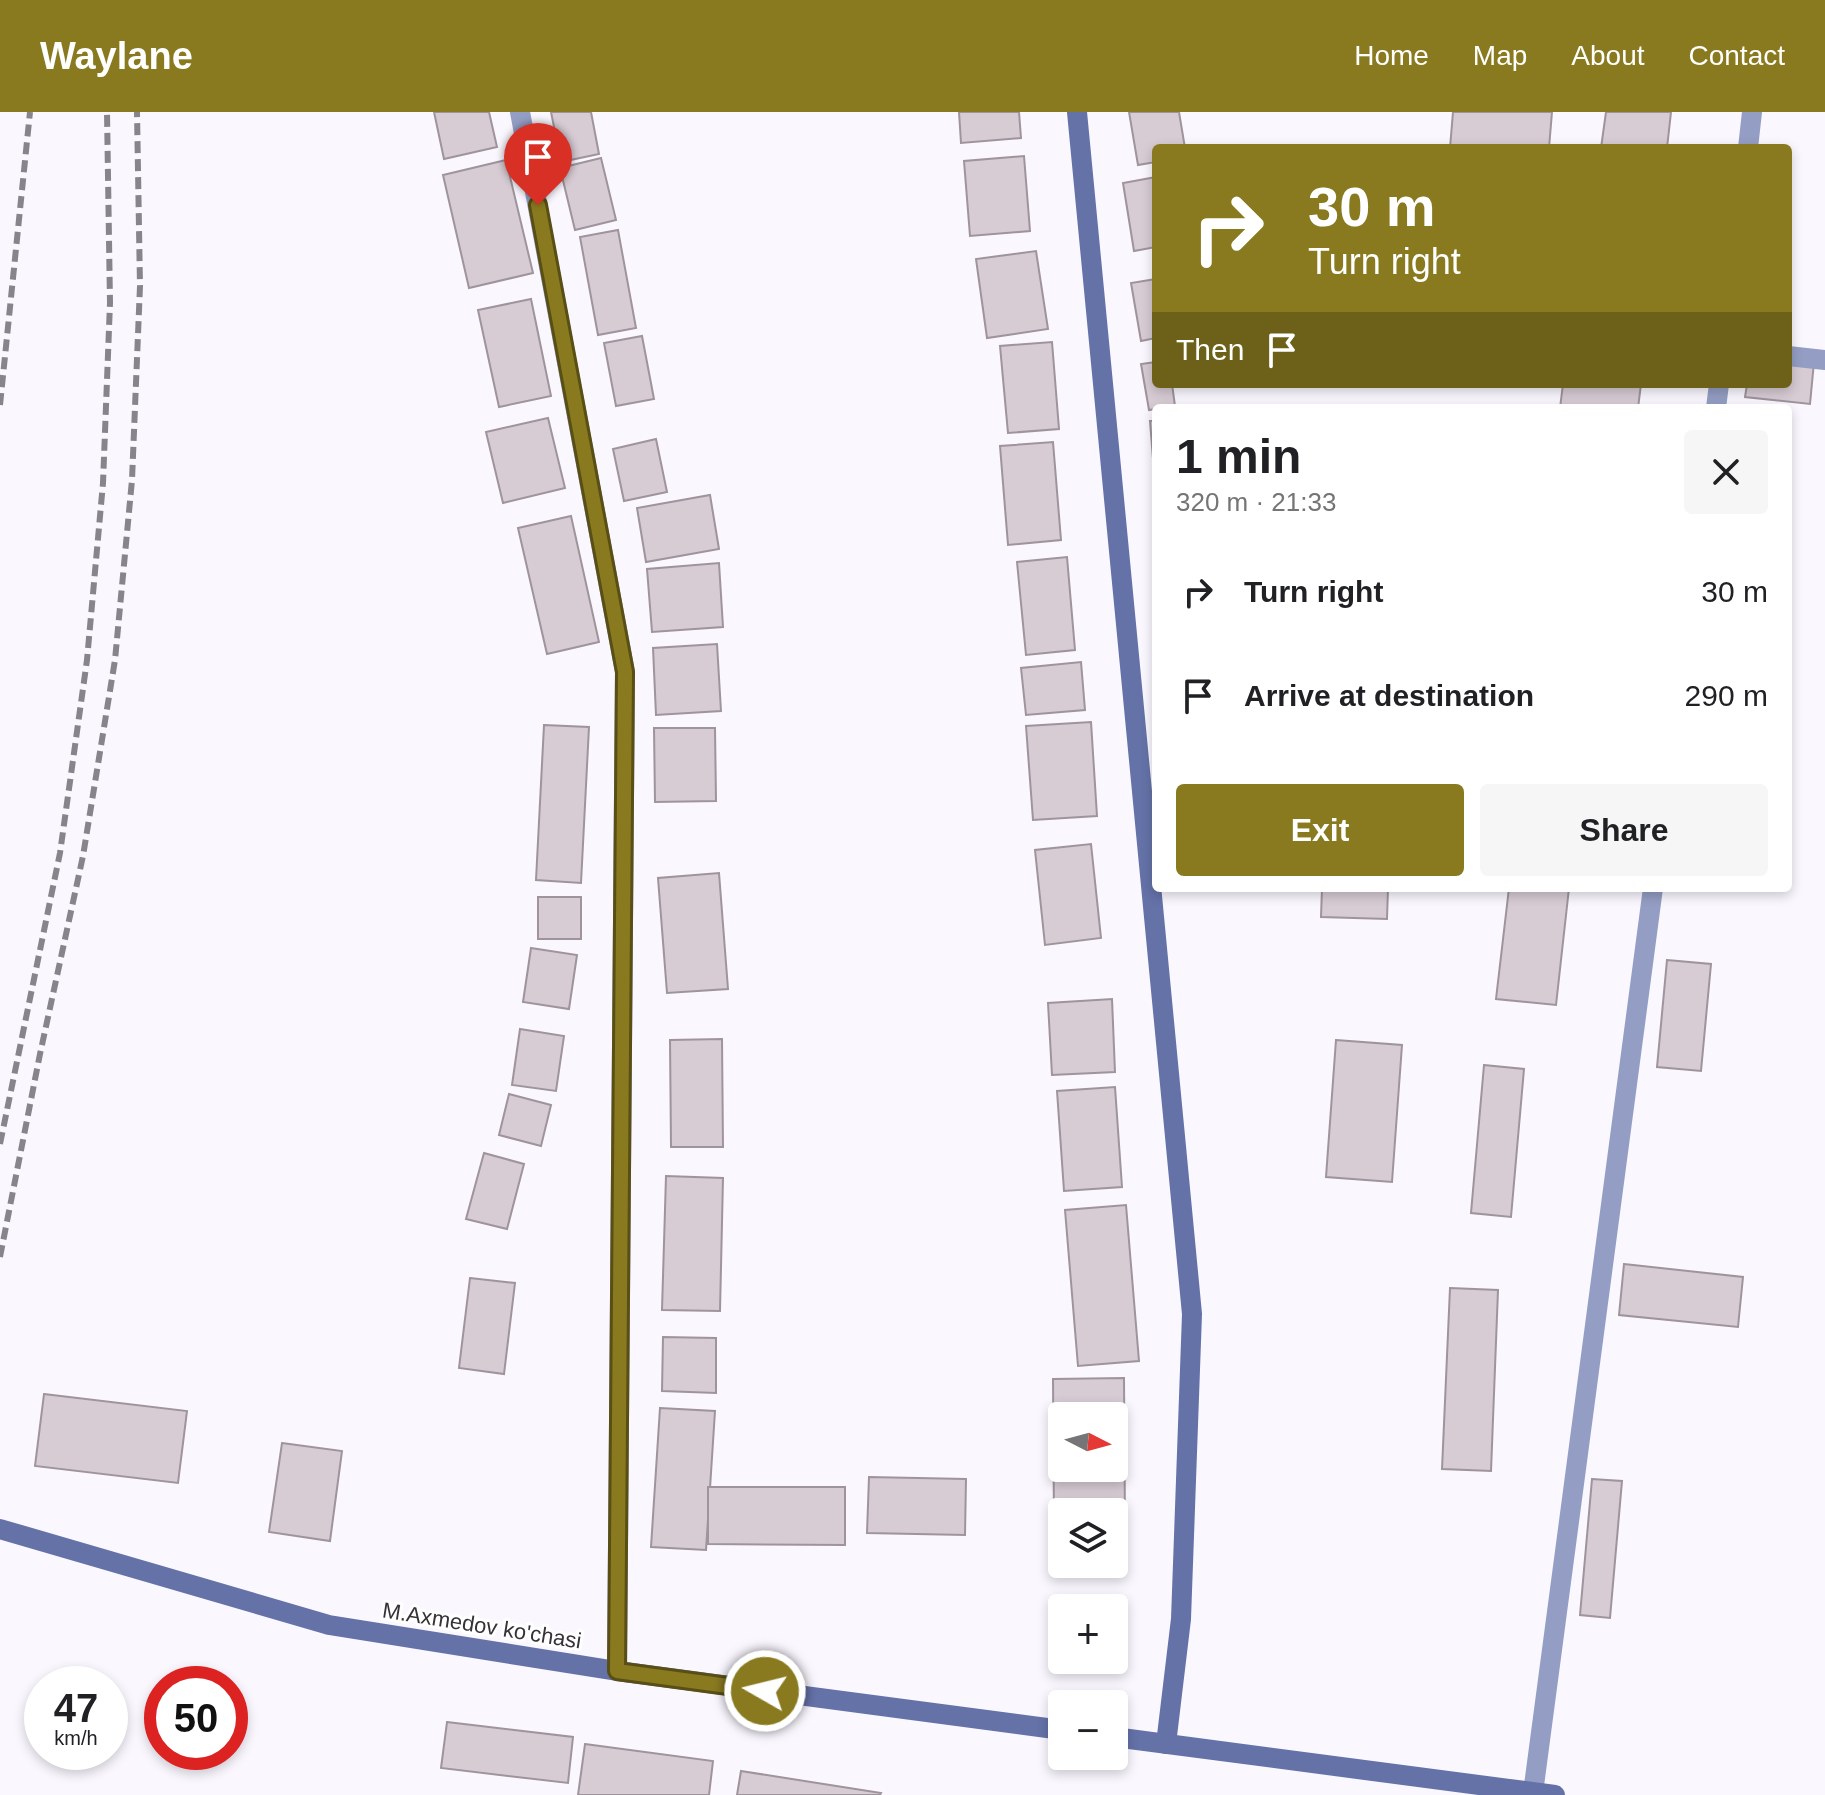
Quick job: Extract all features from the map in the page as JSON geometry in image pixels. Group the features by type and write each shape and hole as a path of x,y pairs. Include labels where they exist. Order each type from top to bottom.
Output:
{"street":[{"path":"520,112 625,672 617,1671"},
{"path":"1077,112 1192,1314 1181,1619 1166,1744"},
{"path":"1748,144 1752,112"},
{"path":"1792,356 1825,360"},
{"path":"1533,1793 1652,892"},
{"name":"M.Axmedov ko'chasi","path":"0,1529 329,1625 617,1671 1048,1728"},
{"path":"1128,1739 1555,1795"}],"building":[{"path":"434,112 489,112 497,147 444,159"},
{"path":"551,112 591,112 599,154 561,162"},
{"path":"959,112 1019,112 1021,138 961,143"},
{"path":"1129,112 1179,112 1184,144 1152,144 1152,163 1138,165"},
{"path":"1453,112 1552,112 1549,144 1450,144"},
{"path":"1606,112 1671,112 1667,144 1602,144"},
{"path":"1024,156 1030,231 970,236 964,161"},
{"path":"601,158 616,220 575,230 560,168"},
{"path":"506,160 533,273 469,288 443,175"},
{"path":"1152,178 1152,248 1134,251 1123,183"},
{"path":"618,230 636,328 598,335 580,237"},
{"path":"1036,251 1048,329 987,338 976,259"},
{"path":"1152,280 1152,339 1141,341 1131,283"},
{"path":"531,299 551,396 499,407 478,310"},
{"path":"642,336 654,399 616,406 604,343"},
{"path":"1052,342 1059,429 1008,433 1000,346"},
{"path":"1792,359 1814,362 1810,404 1745,397 1746,388 1792,388"},
{"path":"1152,363 1152,388 1173,388 1175,404 1152,404 1152,410 1149,410 1141,364"},
{"path":"1562,388 1640,388 1638,404 1560,404"},
{"path":"548,418 565,488 503,503 486,432"},
{"path":"656,439 667,492 624,501 613,449"},
{"path":"1053,442 1061,540 1008,545 1000,446"},
{"path":"710,495 719,549 646,562 637,508"},
{"path":"571,516 599,642 547,654 518,528"},
{"path":"1067,557 1075,650 1026,655 1017,562"},
{"path":"719,563 723,627 652,632 647,569"},
{"path":"717,644 721,711 656,715 653,648"},
{"path":"1081,662 1085,710 1026,715 1021,668"},
{"path":"1091,722 1097,816 1033,820 1026,726"},
{"path":"544,725 589,727 581,883 536,880"},
{"path":"654,728 715,728 716,801 655,802"},
{"path":"1091,844 1101,938 1045,945 1035,850"},
{"path":"719,873 728,989 667,993 658,878"},
{"path":"1322,892 1388,892 1387,919 1321,917"},
{"path":"1509,892 1569,892 1556,1005 1496,999"},
{"path":"538,897 581,897 581,939 538,939"},
{"path":"531,948 577,955 569,1009 523,1002"},
{"path":"1667,960 1711,964 1701,1071 1657,1067"},
{"path":"1112,999 1115,1072 1052,1075 1048,1003"},
{"path":"520,1029 564,1036 556,1091 512,1085"},
{"path":"722,1039 723,1147 671,1147 670,1040"},
{"path":"1336,1040 1402,1045 1392,1182 1326,1177"},
{"path":"1484,1065 1524,1069 1511,1217 1471,1213"},
{"path":"1115,1087 1122,1187 1064,1191 1057,1091"},
{"path":"509,1094 551,1105 541,1146 499,1135"},
{"path":"484,1153 524,1164 507,1229 466,1219"},
{"path":"666,1176 723,1178 720,1311 662,1310"},
{"path":"1126,1205 1139,1361 1078,1366 1065,1210"},
{"path":"1624,1264 1743,1277 1738,1327 1619,1315"},
{"path":"470,1278 515,1283 504,1374 459,1368"},
{"path":"1450,1288 1498,1290 1491,1471 1442,1469"},
{"path":"663,1337 716,1338 716,1393 662,1391"},
{"path":"1124,1378 1124,1402 1053,1402 1053,1379"},
{"path":"44,1394 187,1411 178,1483 35,1466"},
{"path":"660,1408 715,1411 706,1550 651,1547"},
{"path":"282,1443 342,1451 330,1541 269,1532"},
{"path":"869,1477 966,1479 965,1535 867,1533"},
{"path":"1592,1479 1622,1481 1610,1618 1580,1615"},
{"path":"1054,1482 1125,1482 1125,1498 1054,1498"},
{"path":"708,1487 845,1487 845,1545 708,1544"},
{"path":"447,1722 573,1737 568,1783 441,1768"},
{"path":"585,1744 713,1761 709,1795 578,1795"},
{"path":"741,1771 881,1793 737,1795"}],"railway":[{"path":"0,405 30,112"},
{"path":"0,1144 60,853 87,660 103,483 110,303 107,112"},
{"path":"0,1257 83,856 115,660 132,480 140,286 137,112"}],"route":[{"path":"538,205 625,672 617,1671 765,1691"}]}
